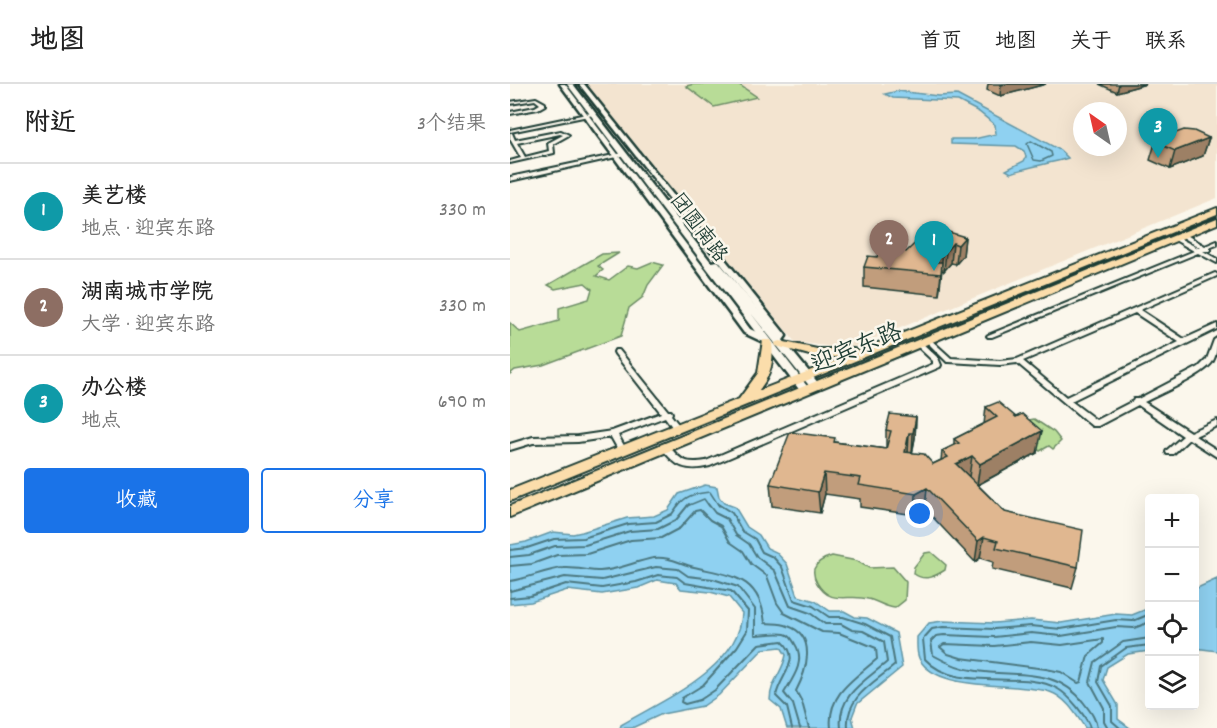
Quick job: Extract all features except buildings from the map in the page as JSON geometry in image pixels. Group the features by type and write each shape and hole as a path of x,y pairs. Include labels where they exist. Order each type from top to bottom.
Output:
{"highway":[{"name":"迎宾东路","path":"510,496 1217,211"},
{"name":"迎宾东路","path":"510,512 1217,221"},
{"path":"735,405 766,375 772,341 817,353 867,352"}],"main road":[{"name":"团圆南路","path":"570,84 619,154 801,378"},
{"name":"团圆南路","path":"576,84 810,388"}],"street":[{"path":"512,139 589,114 562,84"},
{"path":"582,84 782,336 772,341"},
{"path":"510,103 536,99 543,104 540,107 510,113"},
{"path":"510,162 552,152 550,143 567,134 561,132 512,139"},
{"path":"512,139 524,159"},
{"path":"511,180 619,154"},
{"path":"1179,237 1217,255"},
{"path":"990,336 1217,243"},
{"path":"1202,249 1217,261"},
{"path":"923,342 949,360 1000,363 1018,361 1215,275"},
{"path":"1135,310 1184,342"},
{"path":"1066,400 1217,326"},
{"path":"1018,361 1095,424 1202,369 1210,360 1217,340"},
{"path":"666,448 677,462 691,467 708,464 937,365 923,342"},
{"path":"617,352 668,413 678,429"},
{"path":"1137,401 1217,454"},
{"path":"510,447 533,440 578,439 613,434 668,413"},
{"path":"1170,452 1188,436 1217,423"},
{"path":"613,434 623,451"}],"shaded area":[{"path":"587,84 1217,84 1217,198 849,349 795,342"}],"green space":[{"path":"738,84 757,97 714,107 686,86"},
{"path":"619,253 598,266 603,270 596,276 609,280 628,266 638,268 652,262 663,265 648,285 643,297 629,308 621,336 543,365 515,370 510,374 510,323 520,332 559,321 559,308 589,299 592,289 585,283 555,289 548,285 602,254"},
{"path":"1034,419 1054,432 1061,441 1053,449 1049,446 1040,451 1020,435 1024,421"},
{"path":"931,552 946,565 945,570 929,578 917,576 913,573 914,567 925,553"},
{"path":"832,556 857,561 869,568 893,567 906,582 905,600 895,608 868,599 828,595 817,583 814,571 819,562"}],"water":[{"path":"898,91 938,96 957,95 1060,150 1068,158 1011,173 1006,170 1024,161 1026,157 1024,151 1016,146 951,144 951,139 974,139 996,134 995,125 979,112 958,101 893,98 885,94"},
{"path":"705,485 717,487 719,497 724,503 735,507 747,527 759,535 767,548 776,552 787,564 798,596 815,601 830,611 844,611 855,617 867,618 896,633 902,667 857,704 852,717 855,728 787,728 781,709 770,700 772,688 786,655 781,647 763,649 719,695 703,706 662,714 632,728 620,728 621,725 696,681 728,650 738,633 742,613 729,597 710,592 681,589 676,583 657,580 638,588 602,594 567,590 531,602 510,604 510,545 553,532 573,534 627,518 654,516 668,510 679,494"},
{"path":"1217,579 1217,651 1199,649 1199,587"},
{"path":"1145,610 1145,652 1128,654 1107,667 1103,680 1118,705 1118,719 1130,728 1085,728 1070,707 1056,694 1036,689 982,685 947,678 933,672 922,663 918,654 917,637 929,623 943,621 994,623 1031,620 1061,623 1116,614 1132,615"}],"place":[{"name":"办公楼","path":"1158,158"},
{"name":"湖南城市学院","path":"889,270"},
{"name":"美艺楼","path":"934,271"}]}
